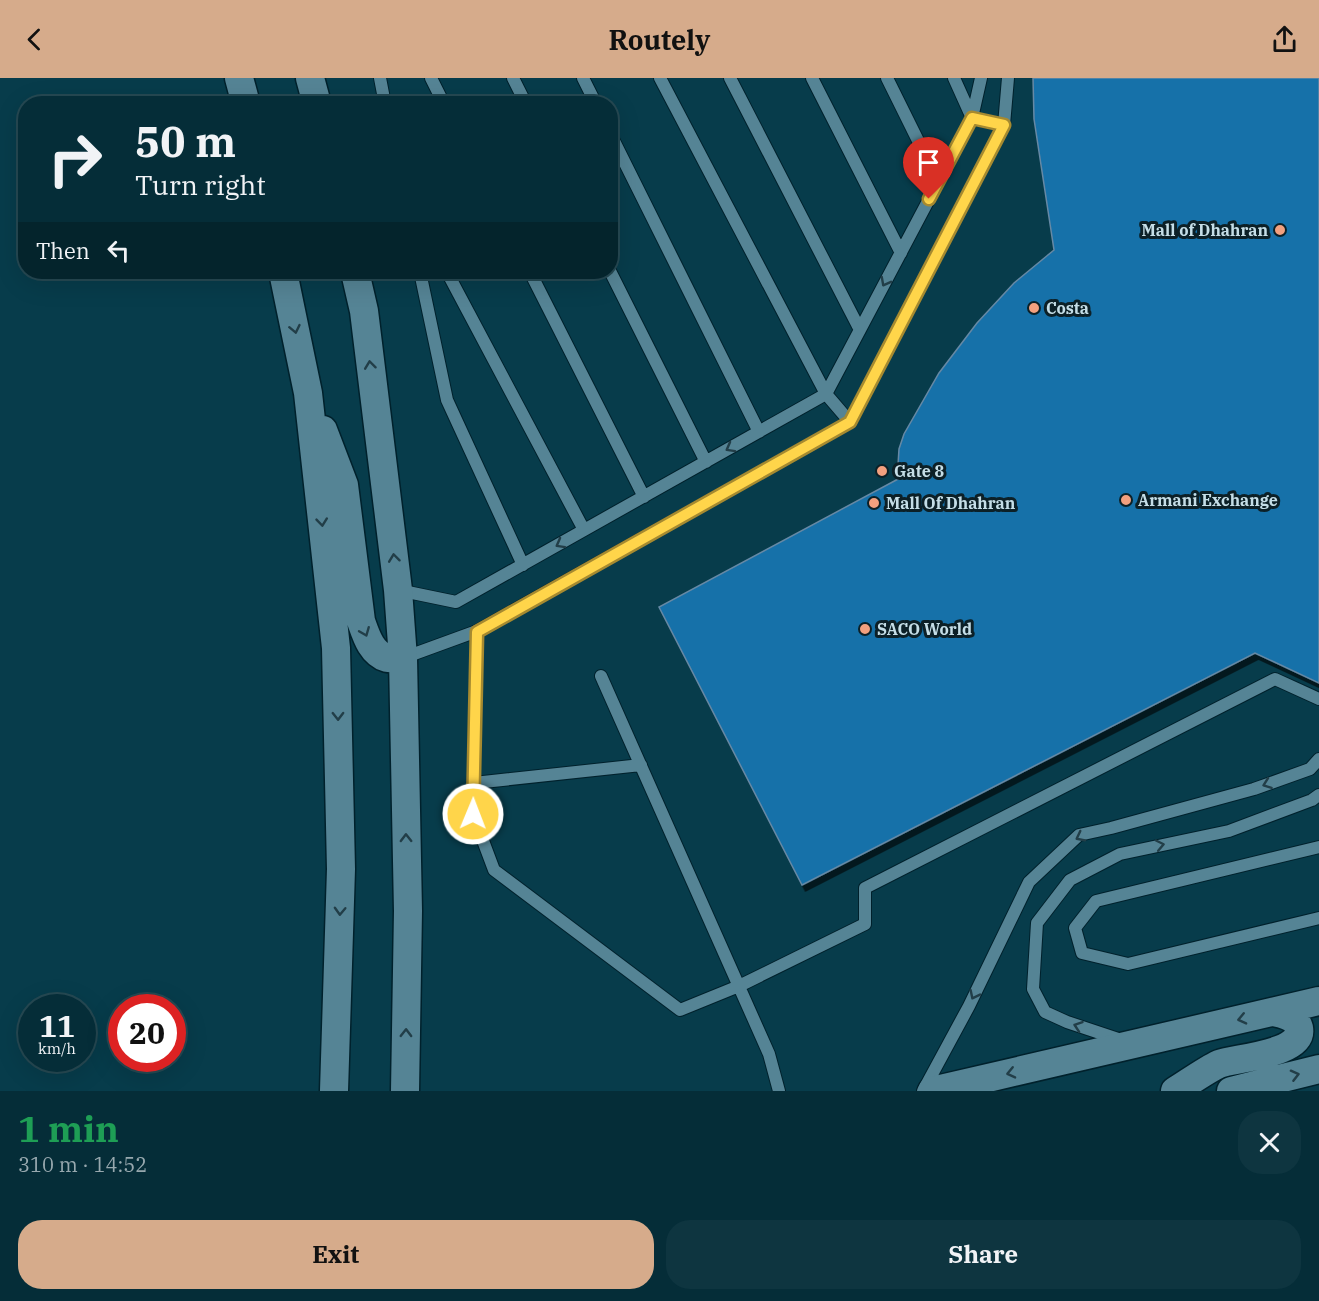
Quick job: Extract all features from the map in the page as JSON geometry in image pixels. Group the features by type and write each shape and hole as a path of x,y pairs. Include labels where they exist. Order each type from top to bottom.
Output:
{"street":[{"path":"239,78 244,96"},
{"path":"284,279 308,393 336,648 341,869 334,1091"},
{"path":"357,279 364,310 398,590 403,658 408,911 405,1091"},
{"path":"308,393 344,485 361,621 367,638 374,649 387,658 403,658"},
{"path":"932,1091 1319,1001"},
{"path":"1175,1091 1219,1065 1282,1049 1292,1044 1299,1036 1299,1028 1295,1020 1288,1015 1273,1011"},
{"path":"1231,1091 1319,1069"}],"lane":[{"path":"380,78 383,96"},
{"path":"431,78 440,96"},
{"path":"513,78 522,96"},
{"path":"583,78 592,96"},
{"path":"660,78 826,394 850,422"},
{"path":"730,78 860,330"},
{"path":"812,78 901,253"},
{"path":"887,78 938,181"},
{"path":"954,78 972,118"},
{"path":"398,590 456,602 826,394 972,118 981,78"},
{"path":"403,658 477,632 850,422 1004,125 1008,78"},
{"path":"972,118 1004,125"},
{"path":"618,149 759,432"},
{"path":"421,279 447,400 523,565"},
{"path":"451,279 584,531"},
{"path":"534,279 644,497"},
{"path":"614,279 706,462"},
{"path":"477,632 473,814 494,870 681,1010 739,986 865,924 865,888 1275,679 1319,699"},
{"path":"602,676 769,1054 779,1091"},
{"path":"923,1091 969,1006 1029,882 1079,835 1254,789 1310,769 1319,759"},
{"path":"474,783 641,765"},
{"path":"1133,1044 1067,1022 1045,1012 1033,989 1037,923 1070,880 1120,854 1229,831 1312,800 1319,795"},
{"path":"1319,847 1096,901 1075,928 1082,953 1128,964 1319,918"}],"building":[{"path":"1033,78 1319,78 1319,683 1255,653 802,885 659,607 900,478 899,449 904,434 939,373 977,323 1014,283 1054,250 1034,119"}],"place":[{"name":"Mall of Dhahran","path":"1280,230"},
{"name":"Costa","path":"1034,308"},
{"name":"Gate 8","path":"882,471"},
{"name":"Armani Exchange","path":"1126,500"},
{"name":"Mall Of Dhahran","path":"874,503"},
{"name":"SACO World","path":"865,629"}],"route":[{"path":"473,814 477,632 850,422 1004,125 972,118 929,199"}]}
